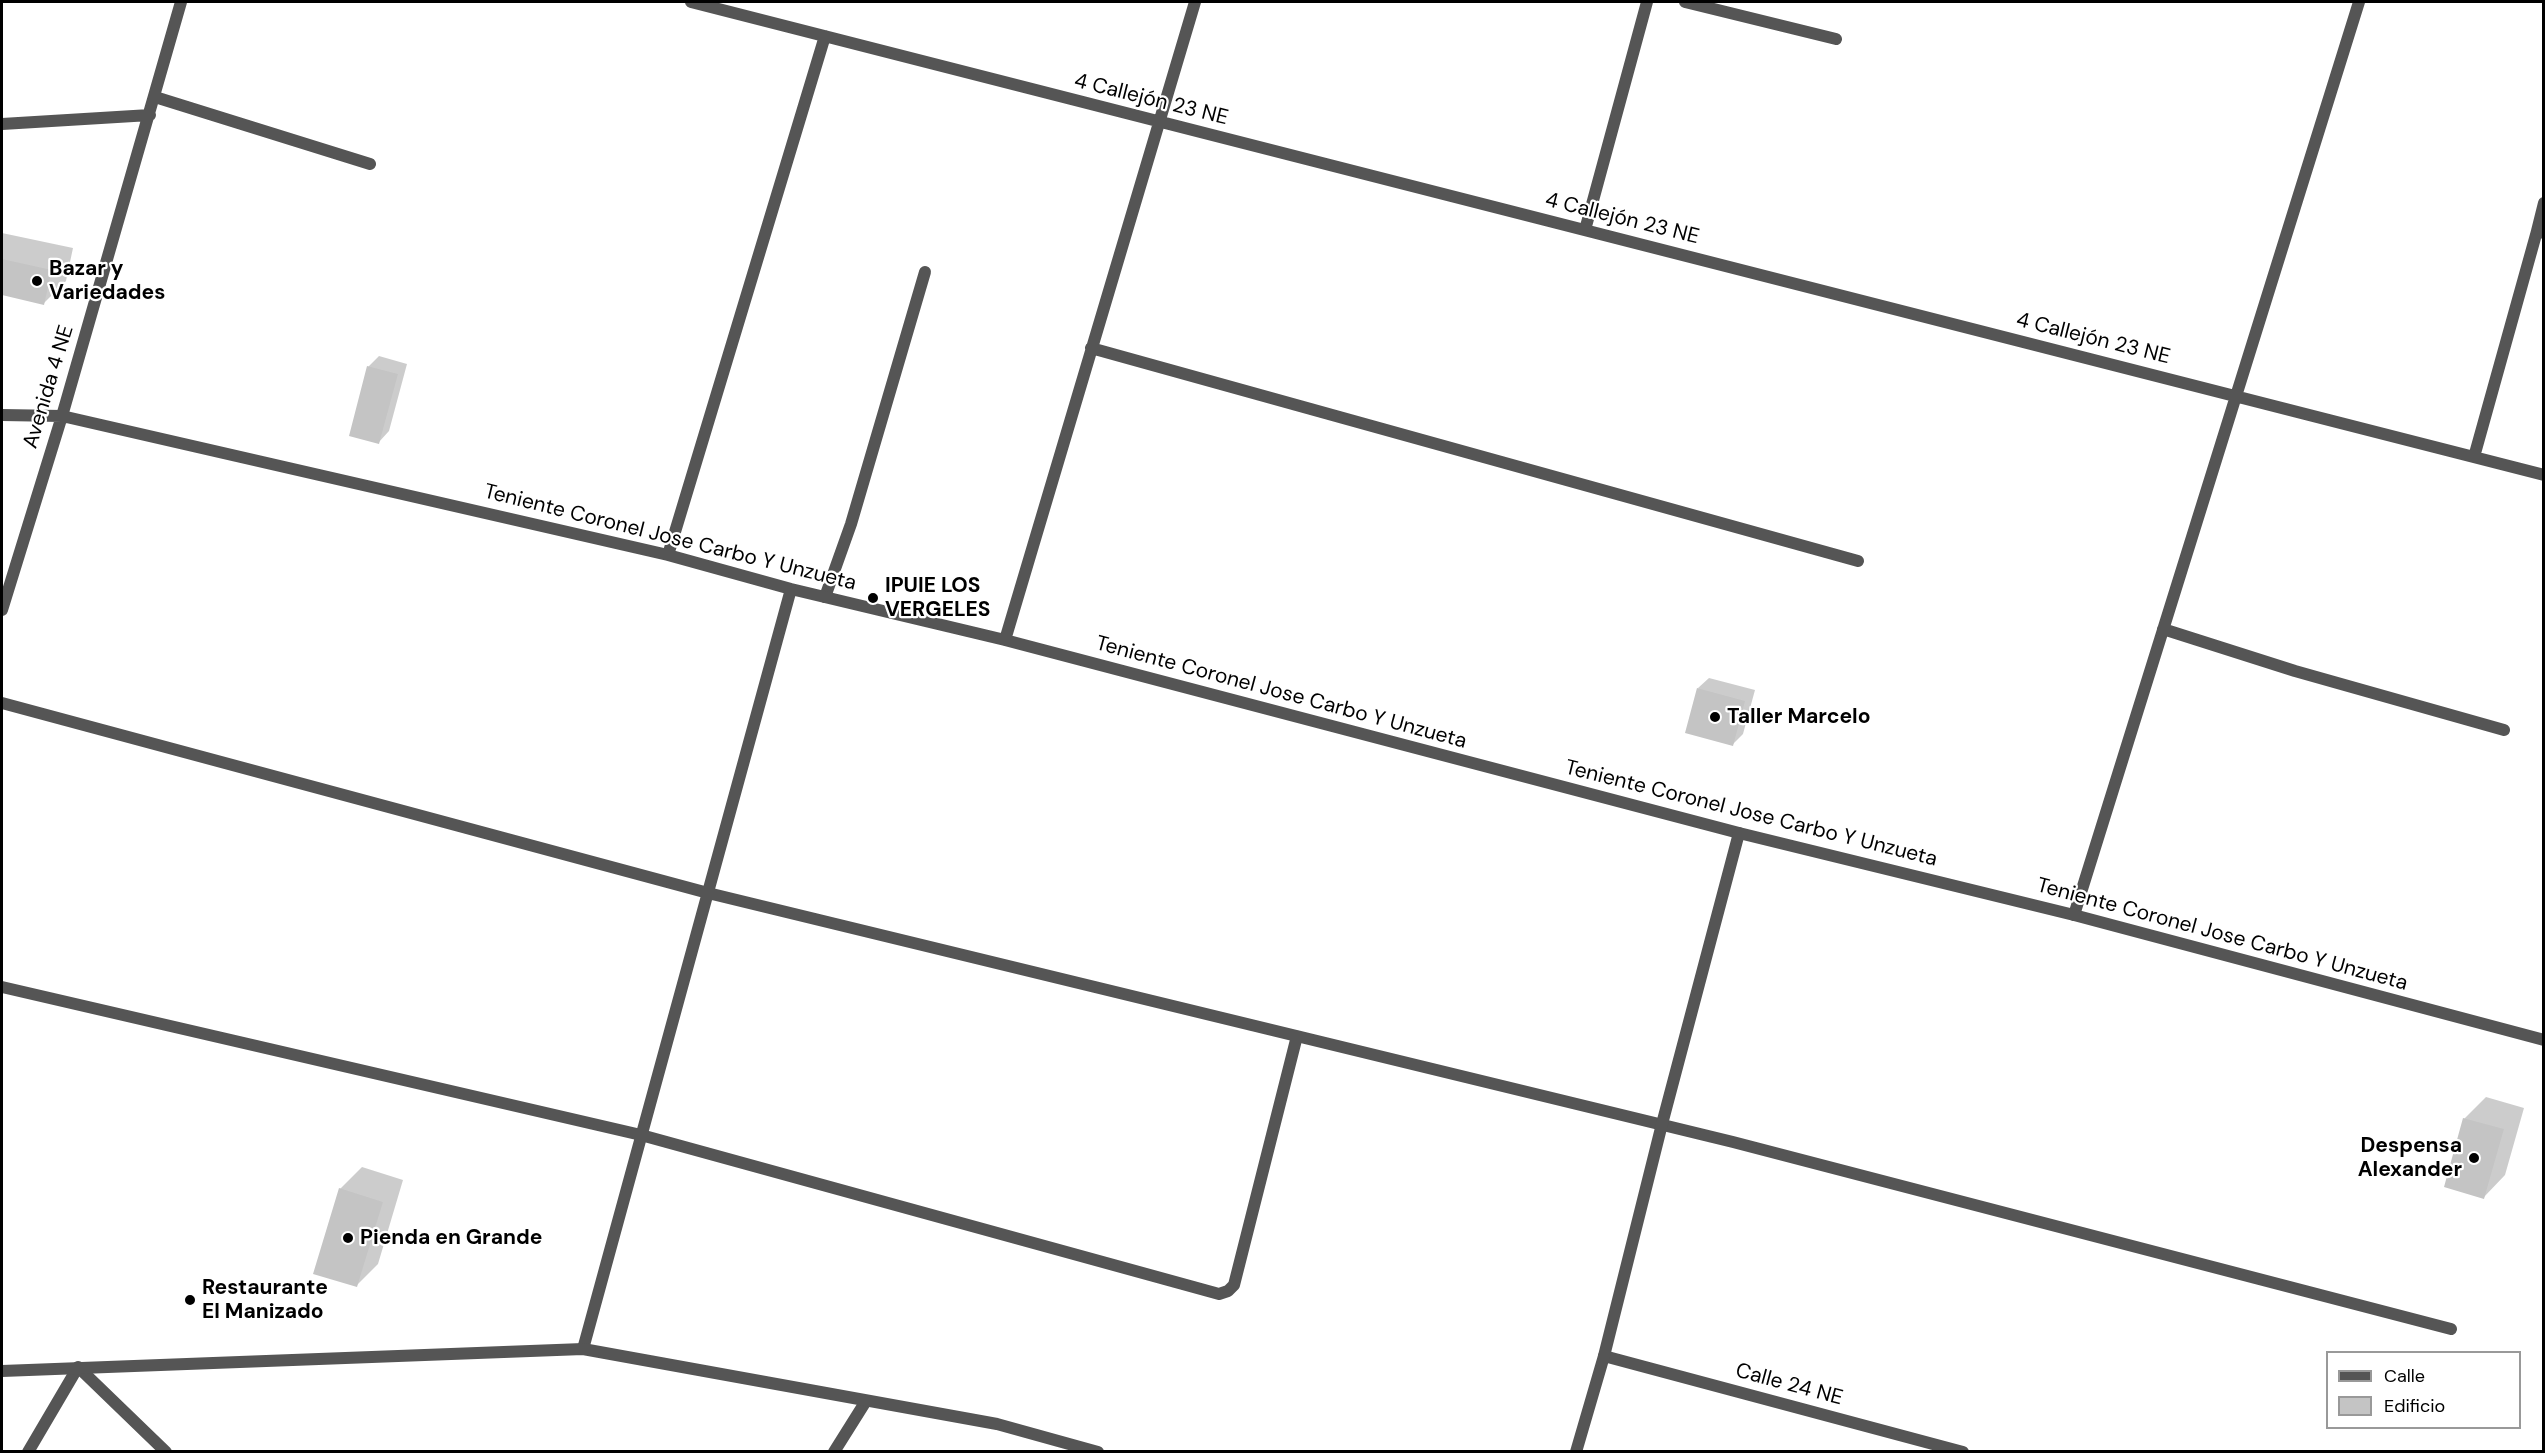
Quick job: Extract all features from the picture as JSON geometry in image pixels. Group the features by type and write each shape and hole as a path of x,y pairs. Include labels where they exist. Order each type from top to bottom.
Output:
{"street":[{"name":"Avenida 4 NE","path":"2,610 62,416 181,2"},
{"name":"4 Callejón 23 NE","path":"691,2 2544,475"},
{"path":"1005,640 1195,2"},
{"path":"1586,230 1647,2"},
{"path":"1685,2 1836,39"},
{"path":"2074,915 2359,2"},
{"path":"668,555 825,36"},
{"path":"155,97 370,164"},
{"path":"2,124 150,115"},
{"path":"2475,457 2540,232 2544,203"},
{"path":"825,597 851,524 925,272"},
{"path":"1091,348 1858,561"},
{"name":"Teniente Coronel Jose Carbo Y Unzueta","path":"2,415 62,416 668,555 791,589 1005,640 1739,833 2074,915 2544,1040"},
{"path":"583,1349 791,589"},
{"path":"2163,629 2295,671 2504,730"},
{"path":"2,703 708,893 1662,1124 2451,1329"},
{"path":"1576,1452 1604,1356 1662,1124 1739,833"},
{"path":"2,987 641,1136 1219,1294 1228,1292 1234,1285 1297,1036"},
{"path":"2,1371 583,1349 997,1424 1098,1452"},
{"name":"Calle 24 NE","path":"1604,1356 1963,1452"},
{"path":"28,1452 78,1367"},
{"path":"78,1367 166,1452"},
{"path":"834,1452 866,1401"}],"building":[{"path":"2,259 52,270 44,305 2,295"},
{"path":"367,366 398,374 379,444 349,436"},
{"name":"Taller Marcelo","path":"1697,688 1745,701 1733,746 1685,733"},
{"name":"Despensa Alexander","path":"2463,1118 2504,1129 2484,1199 2444,1187"},
{"name":"Pienda en Grande","path":"339,1188 383,1202 357,1287 313,1274"}],"place":[{"name":"Bazar y Variedades","path":"37,281"},
{"name":"IPUIE LOS VERGELES","path":"873,598"},
{"name":"Taller Marcelo","path":"1715,717"},
{"name":"Despensa Alexander","path":"2474,1158"},
{"name":"Pienda en Grande","path":"348,1238"},
{"name":"Restaurante El Manizado","path":"190,1300"}]}
